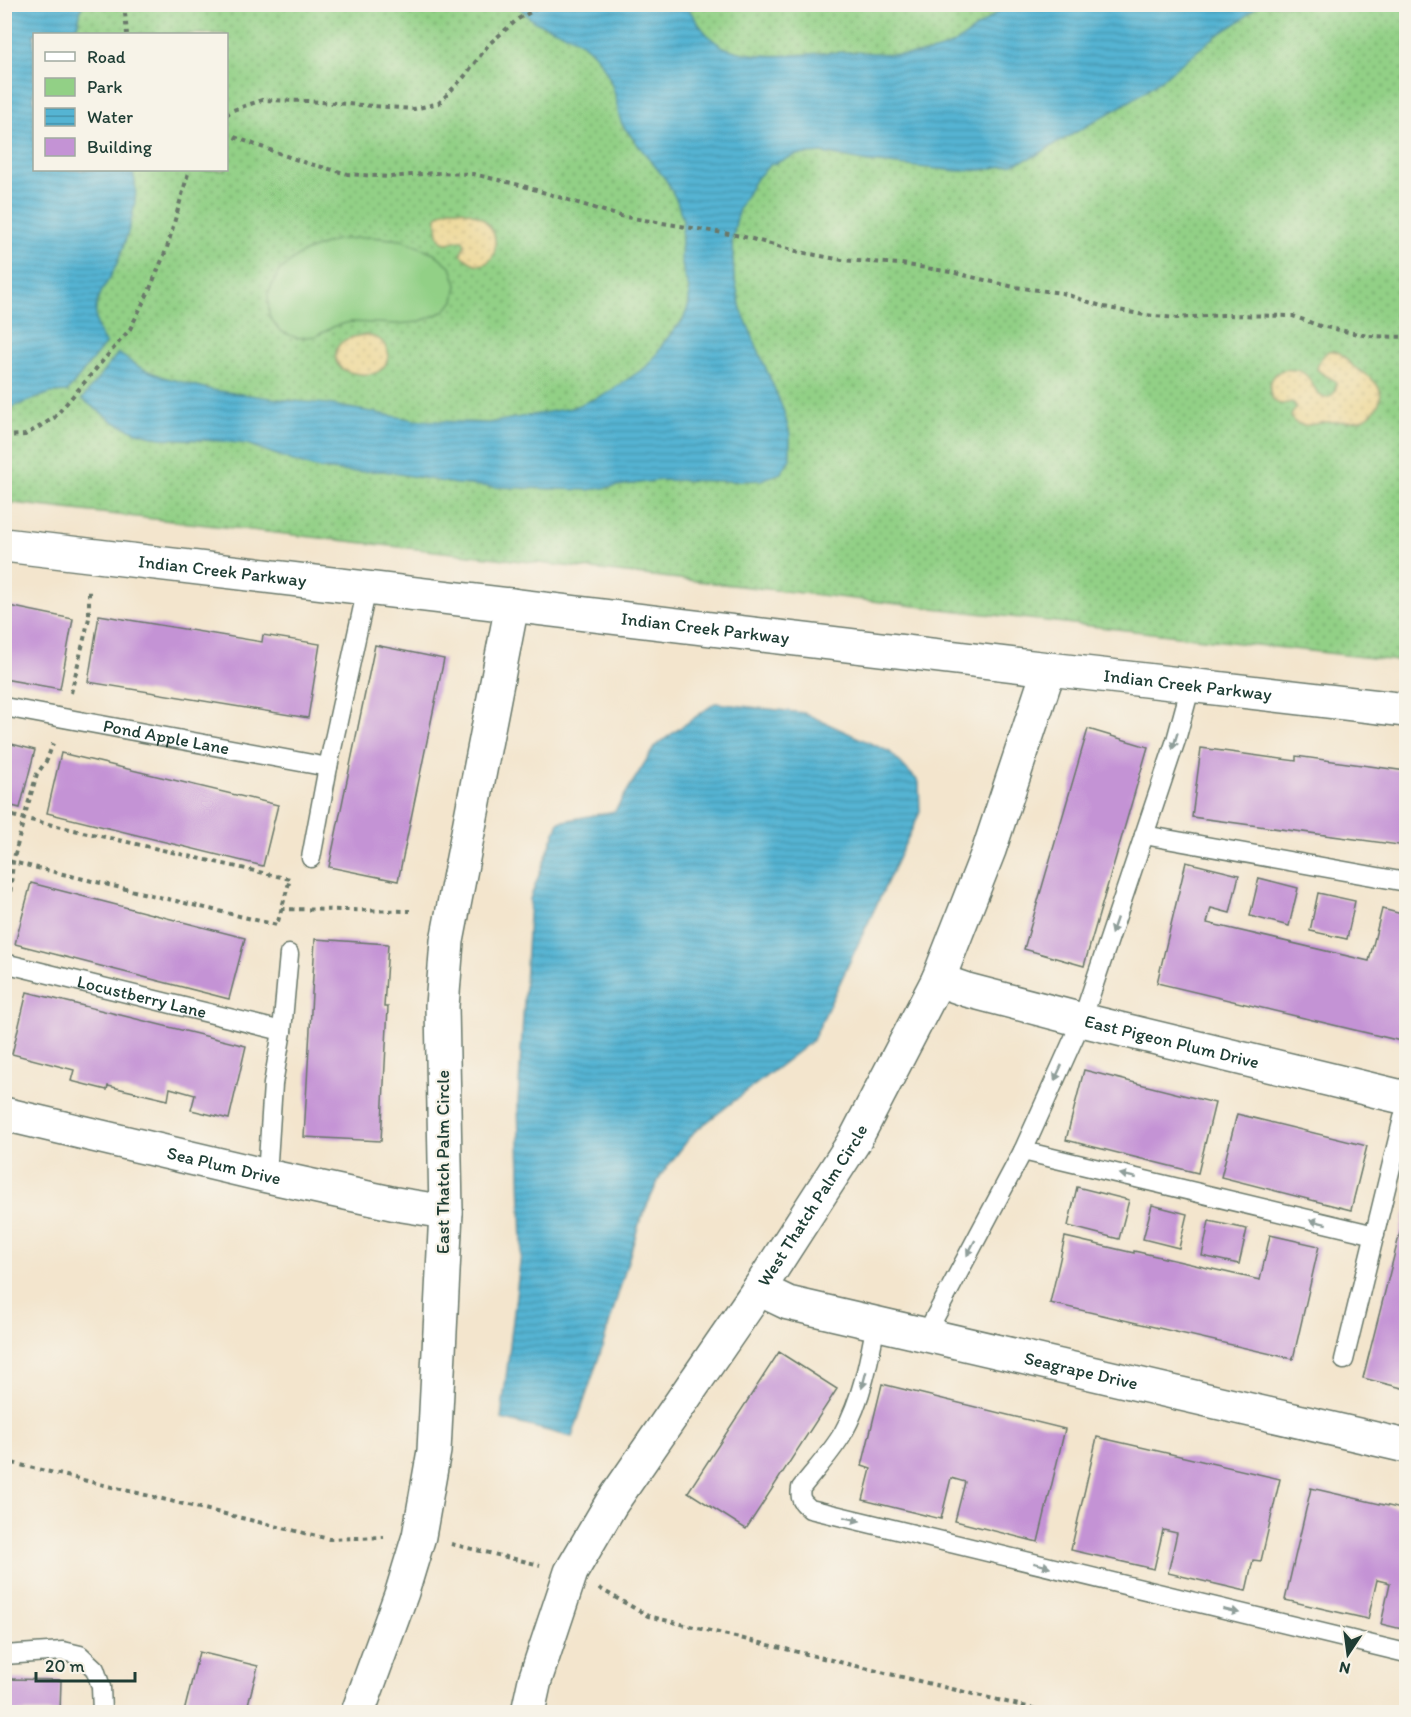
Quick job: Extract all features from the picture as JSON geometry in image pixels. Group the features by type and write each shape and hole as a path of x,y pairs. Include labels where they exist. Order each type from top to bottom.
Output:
{"street":[{"name":"Indian Creek Parkway","path":"4,545 1407,710"},
{"name":"East Thatch Palm Circle","path":"358,1713 402,1592 419,1536 434,1451 446,1212 442,1006 447,941 512,605"},
{"name":"West Thatch Palm Circle","path":"528,1713 535,1680 571,1572 611,1504 759,1289 855,1140 938,980 989,850 1048,669"},
{"name":"East Pigeon Plum Drive","path":"938,980 967,990 1082,1020 1407,1098"},
{"name":"Sea Plum Drive","path":"4,1114 267,1176 396,1204 446,1212"},
{"name":"Seagrape Drive","path":"759,1289 788,1302 1407,1446"}],"lane":[{"path":"310,858 367,588"},
{"path":"926,1334 1023,1151 1082,1020 1176,740 1191,685"},
{"name":"Pond Apple Lane","path":"4,707 328,768"},
{"path":"1144,835 1407,882"},
{"path":"267,1176 273,1084 282,1031 289,954"},
{"name":"Locustberry Lane","path":"4,963 282,1031"},
{"path":"1344,1360 1407,1106"},
{"path":"1023,1151 1375,1235"},
{"path":"876,1323 870,1358 858,1402 842,1434 801,1488 802,1503 810,1509 1407,1653"},
{"path":"4,1655 63,1651 80,1655 95,1669 101,1687 102,1713"}],"path":[{"path":"126,4 127,33"},
{"path":"228,114 262,100 414,109 439,102 464,77 489,44 518,19 544,4"},
{"path":"228,135 303,162 348,174 390,177 432,173 473,174 520,185 620,216 741,236 800,252 842,260 901,264 951,272 1014,287 1062,293 1104,307 1144,315 1177,318 1222,315 1293,316 1320,326 1368,336 1407,337"},
{"path":"4,436 25,435 54,418 130,329 167,248 188,171"},
{"path":"69,699 89,618 89,591"},
{"path":"4,927 13,862 24,818 37,774 47,760 54,741"},
{"path":"4,814 290,879 277,925 4,860"},
{"path":"281,909 410,911"},
{"path":"4,1461 329,1539 419,1536 571,1572 648,1616 1048,1713"}],"green space":[{"path":"5,5 1406,5 1406,662 5,502"},
{"path":"370,237 402,240 434,253 451,267 457,285 454,301 443,312 418,322 398,324 350,322 335,326 316,336 297,338 280,331 269,316 268,294 279,271 302,253 335,240"}],"sand":[{"path":"450,209 472,213 486,222 494,234 495,247 492,257 484,264 474,263 461,254 465,245 463,240 448,243 439,237 437,217"},
{"path":"366,335 379,339 385,346 389,355 384,366 379,371 370,374 352,373 342,369 336,360 339,344 351,337"},
{"path":"1328,351 1340,353 1354,367 1375,382 1380,392 1378,405 1360,420 1299,424 1291,418 1296,408 1295,404 1292,402 1282,404 1272,398 1270,385 1272,379 1284,370 1300,371 1309,378 1320,395 1327,398 1334,392 1336,382 1317,369 1321,359"}],"water":[{"path":"5,4 82,5 73,33 33,33 33,171 132,171 135,179 135,203 117,263 97,304 98,328 106,343 67,392 51,393 5,408"},
{"path":"450,5 507,5 487,9 477,10"},
{"path":"507,5 686,5 703,30 713,40 719,45 740,52 754,55 857,52 905,55 929,52 950,45 1010,5 1258,5 1243,19 1216,36 1135,98 1035,156 1013,164 983,170 958,171 868,162 823,153 796,155 770,165 755,180 739,208 732,241 734,275 741,309 783,409 790,434 790,459 781,473 761,480 661,480 588,490 494,487 456,484 383,471 350,472 320,469 247,444 160,438 137,432 114,422 82,399 118,353 139,367 163,377 212,390 327,404 415,420 488,423 571,408 604,395 646,367 683,320 689,304 689,289 681,258 683,220 677,201 666,180 623,126 608,75 594,53 575,39 535,22 523,10"},
{"path":"715,703 804,713 890,752 919,782 920,812 813,1040 694,1132 661,1175 640,1221 602,1348 572,1437 501,1419 522,1246 518,1102 530,899 559,822 615,811 655,746"}],"building":[{"path":"4,605 73,619 60,689 4,679"},
{"path":"99,615 262,642 263,635 320,644 308,718 88,682"},
{"path":"375,645 444,659 398,881 329,867"},
{"path":"1088,729 1148,747 1084,966 1024,949"},
{"path":"4,742 35,750 20,808 4,804"},
{"path":"1201,748 1296,761 1296,756 1406,771 1406,846 1192,817"},
{"path":"61,753 278,805 263,866 47,813"},
{"path":"1186,862 1239,875 1230,913 1211,908 1207,923 1369,961 1382,909 1406,915 1406,1020 1401,1041 1157,983"},
{"path":"1259,878 1298,888 1289,926 1250,916"},
{"path":"31,883 245,938 229,999 15,944"},
{"path":"1318,893 1355,901 1347,939 1310,931"},
{"path":"315,939 388,944 384,1007 388,1007 381,1141 304,1137"},
{"path":"27,992 246,1046 229,1119 191,1110 195,1095 170,1088 168,1100 108,1086 107,1090 71,1081 74,1070 12,1054"},
{"path":"1084,1070 1215,1103 1198,1173 1066,1140"},
{"path":"1237,1114 1367,1146 1351,1210 1221,1177"},
{"path":"1077,1187 1129,1200 1119,1239 1068,1226"},
{"path":"1152,1205 1187,1214 1179,1248 1143,1239"},
{"path":"1406,1209 1406,1389 1363,1378"},
{"path":"1209,1221 1247,1229 1239,1264 1202,1256"},
{"path":"1270,1235 1319,1246 1293,1359 1050,1303 1065,1237 1260,1280"},
{"path":"779,1352 837,1389 746,1529 688,1492"},
{"path":"882,1384 1065,1429 1038,1542 955,1521 965,1482 951,1478 941,1519 863,1500 871,1469 862,1466"},
{"path":"1097,1437 1280,1479 1261,1561 1253,1560 1246,1591 1168,1573 1177,1533 1163,1530 1154,1569 1071,1550"},
{"path":"1311,1488 1406,1510 1406,1630 1381,1624 1390,1583 1377,1580 1368,1619 1285,1600"},
{"path":"199,1652 258,1666 246,1712 184,1712"},
{"path":"8,1679 61,1680 60,1712 7,1712"}]}
